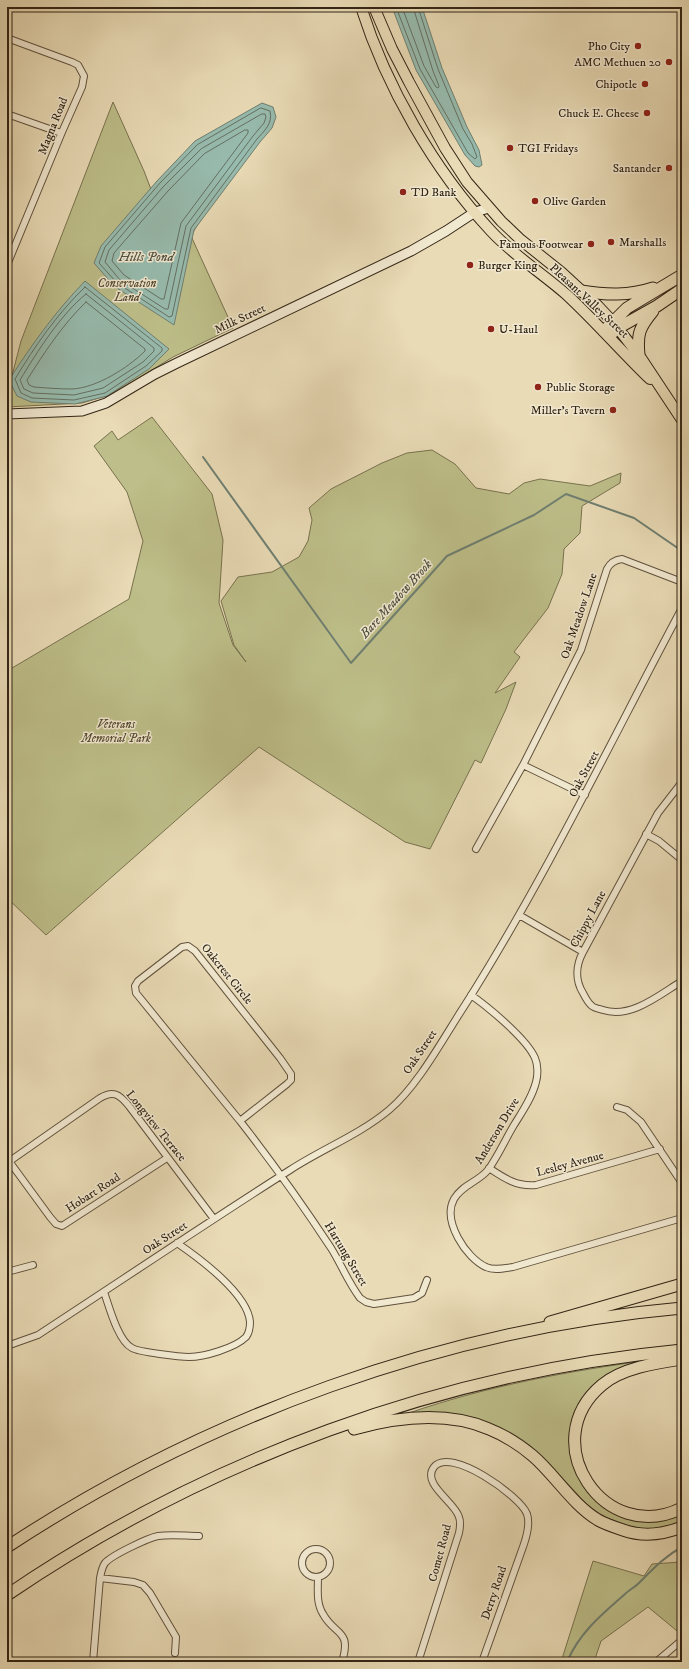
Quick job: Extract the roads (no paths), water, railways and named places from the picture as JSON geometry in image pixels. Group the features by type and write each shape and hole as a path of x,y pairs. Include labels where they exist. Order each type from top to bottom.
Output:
{"highway":[{"path":"607,334 616,325 627,308 682,275"},
{"path":"581,290 603,294 631,294 671,282"},
{"path":"616,325 657,306 682,289"},
{"path":"639,355 638,339 640,329 657,306"},
{"path":"519,1333 564,1317 682,1284"},
{"path":"7,1547 88,1497 130,1474 217,1432 321,1389 388,1367 456,1348 519,1333 632,1314 682,1308"},
{"path":"7,1595 67,1556 143,1513 208,1480 323,1432 412,1402 508,1377 590,1361 682,1350"},
{"path":"682,1359 625,1372 602,1385 584,1406 579,1416 574,1441 579,1468 582,1474 590,1487 610,1505 622,1512 649,1517 668,1514 682,1508"},
{"path":"290,1445 367,1425 391,1421 431,1418 471,1422 502,1435 532,1455 578,1503 596,1519 631,1533 643,1535 664,1533 682,1528"}],"main road":[{"name":"Pleasant Valley Street","path":"361,7 394,87 416,129 431,155 461,196 491,231 510,249 566,294 663,391"},
{"name":"Pleasant Valley Street","path":"374,7 392,49 445,148 466,182 481,197 488,208 521,240 561,272 616,325 639,355 682,420"}],"street":[{"name":"Magna Road","path":"7,38 72,62 78,65 84,76 82,87 61,133 7,264"},
{"path":"7,114 61,133"},
{"path":"474,212 481,197"},
{"name":"Milk Street","path":"7,414 82,410 106,403 177,363 427,242 474,212 488,208"},
{"name":"Oak Meadow Lane","path":"476,849 523,765 581,650 610,564 616,560 627,560 682,582"},
{"name":"Oak Street","path":"7,1346 38,1335 281,1175 369,1124 399,1100 421,1073 471,995 519,915 585,795 682,608"},
{"path":"523,765 585,795"},
{"name":"Chippy Lane","path":"682,782 658,813 646,834 579,958 577,976 582,991 592,1006 611,1012 624,1012 637,1008 682,981"},
{"path":"646,834 659,840 682,860"},
{"path":"519,915 583,952"},
{"name":"Oakcrest Circle","path":"240,1121 287,1084 291,1080 291,1074 195,951 188,946 182,947 138,981 135,986 136,993 240,1121 281,1175"},
{"name":"Anderson Drive","path":"471,995 515,1033 535,1058 536,1066 536,1082 532,1096 489,1168 482,1177 464,1187 451,1206 451,1224 460,1241 478,1262 487,1268 497,1269 513,1266 682,1218"},
{"name":"Longview Terrace","path":"8,1162 106,1094 112,1093 123,1099 214,1219"},
{"path":"617,1107 627,1110 642,1122 682,1183"},
{"name":"Lesley Avenue","path":"489,1168 508,1180 527,1186 536,1185 660,1149"},
{"name":"Hobart Road","path":"8,1162 50,1217 56,1224 62,1226 167,1158"},
{"name":"Hartung Street","path":"281,1175 332,1249 355,1291 366,1302 374,1304 414,1298 422,1293 427,1280"},
{"path":"104,1292 118,1331 124,1342 132,1348 147,1352 188,1357 200,1356 214,1352 238,1342 249,1332 250,1324 247,1312 234,1291 219,1276 177,1243"},
{"path":"7,1272 33,1265"},
{"name":"Comet Road","path":"418,1662 452,1558 460,1528 460,1518 457,1513 432,1482 431,1472 434,1467 442,1462 448,1461 479,1473 489,1479 524,1510 528,1518 527,1532"},
{"name":"Derry Road","path":"482,1662 527,1532"},
{"path":"93,1662 100,1578 103,1566 109,1560 152,1538 175,1535 199,1536"},
{"path":"316,1548 326,1552 330,1562 327,1572 318,1577 307,1574 302,1563 306,1553 316,1548"},
{"path":"318,1577 318,1599 320,1609 326,1618 341,1633 345,1641 346,1646 342,1662"},
{"path":"100,1578 134,1582 143,1585 150,1593 176,1638 175,1653"},
{"path":"656,1662 682,1640"}],"water":[{"path":"392,7 422,7 442,68 467,127 479,150 482,165 479,167 475,166 465,155 416,70"},
{"name":"Hills Pond","path":"262,103 273,107 276,117 272,128 194,230 174,325 114,286 94,263 101,246 157,181 195,141"},
{"name":"Hills Pond","path":"85,281 169,349 149,369 107,396 75,404 31,402 17,396 9,380 45,328"}],"waterway":[{"name":"Bare Meadow Brook","path":"203,457 351,663 447,556 534,515 566,494 634,518 682,551"},
{"path":"567,1662 578,1642 592,1625 654,1568 682,1547"}],"place":[{"name":"Pho City","path":"638,46"},
{"name":"AMC Methuen 20","path":"669,62"},
{"name":"Chipotle","path":"645,84"},
{"name":"Chuck E. Cheese","path":"647,113"},
{"name":"TGI Fridays","path":"510,148"},
{"name":"Santander","path":"669,168"},
{"name":"TD Bank","path":"403,192"},
{"name":"Olive Garden","path":"535,201"},
{"name":"Marshalls","path":"611,242"},
{"name":"Famous Footwear","path":"591,244"},
{"name":"Burger King","path":"470,265"},
{"name":"U-Haul","path":"491,329"},
{"name":"Public Storage","path":"538,387"},
{"name":"Miller's Tavern","path":"613,410"}],"park label":[{"name":"Conservation Land","path":"127,290"},
{"name":"Veterans Memorial Park","path":"116,731"}]}
